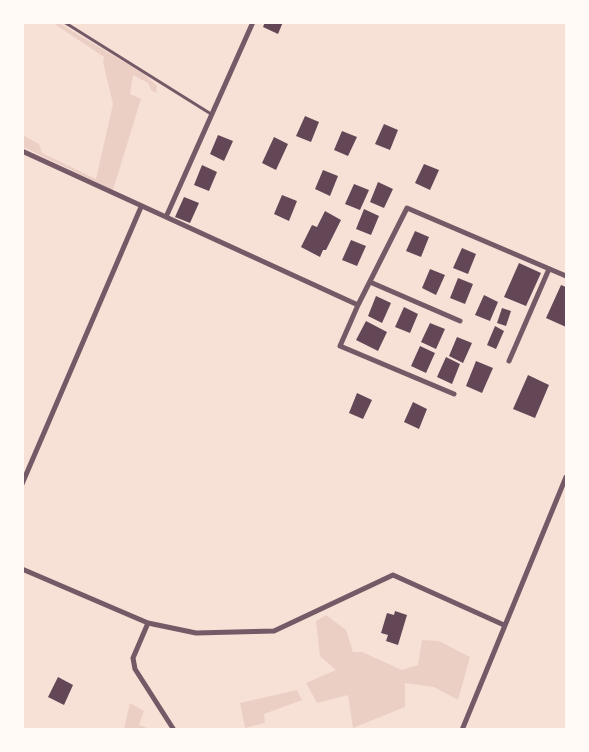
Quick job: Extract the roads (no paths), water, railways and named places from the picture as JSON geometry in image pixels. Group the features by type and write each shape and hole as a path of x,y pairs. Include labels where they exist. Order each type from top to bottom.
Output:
{"street":[{"path":"166,217 253,22"},
{"path":"22,152 358,305"},
{"path":"22,484 141,207"},
{"path":"454,394 340,346 358,305 407,208 566,276"},
{"path":"509,361 549,269"},
{"path":"370,282 460,321"},
{"path":"462,730 566,477"},
{"path":"22,569 148,623 196,633 274,631 393,575 504,625"},
{"path":"148,623 133,658 135,669 174,730"}],"lane":[{"path":"64,22 211,114"}]}
